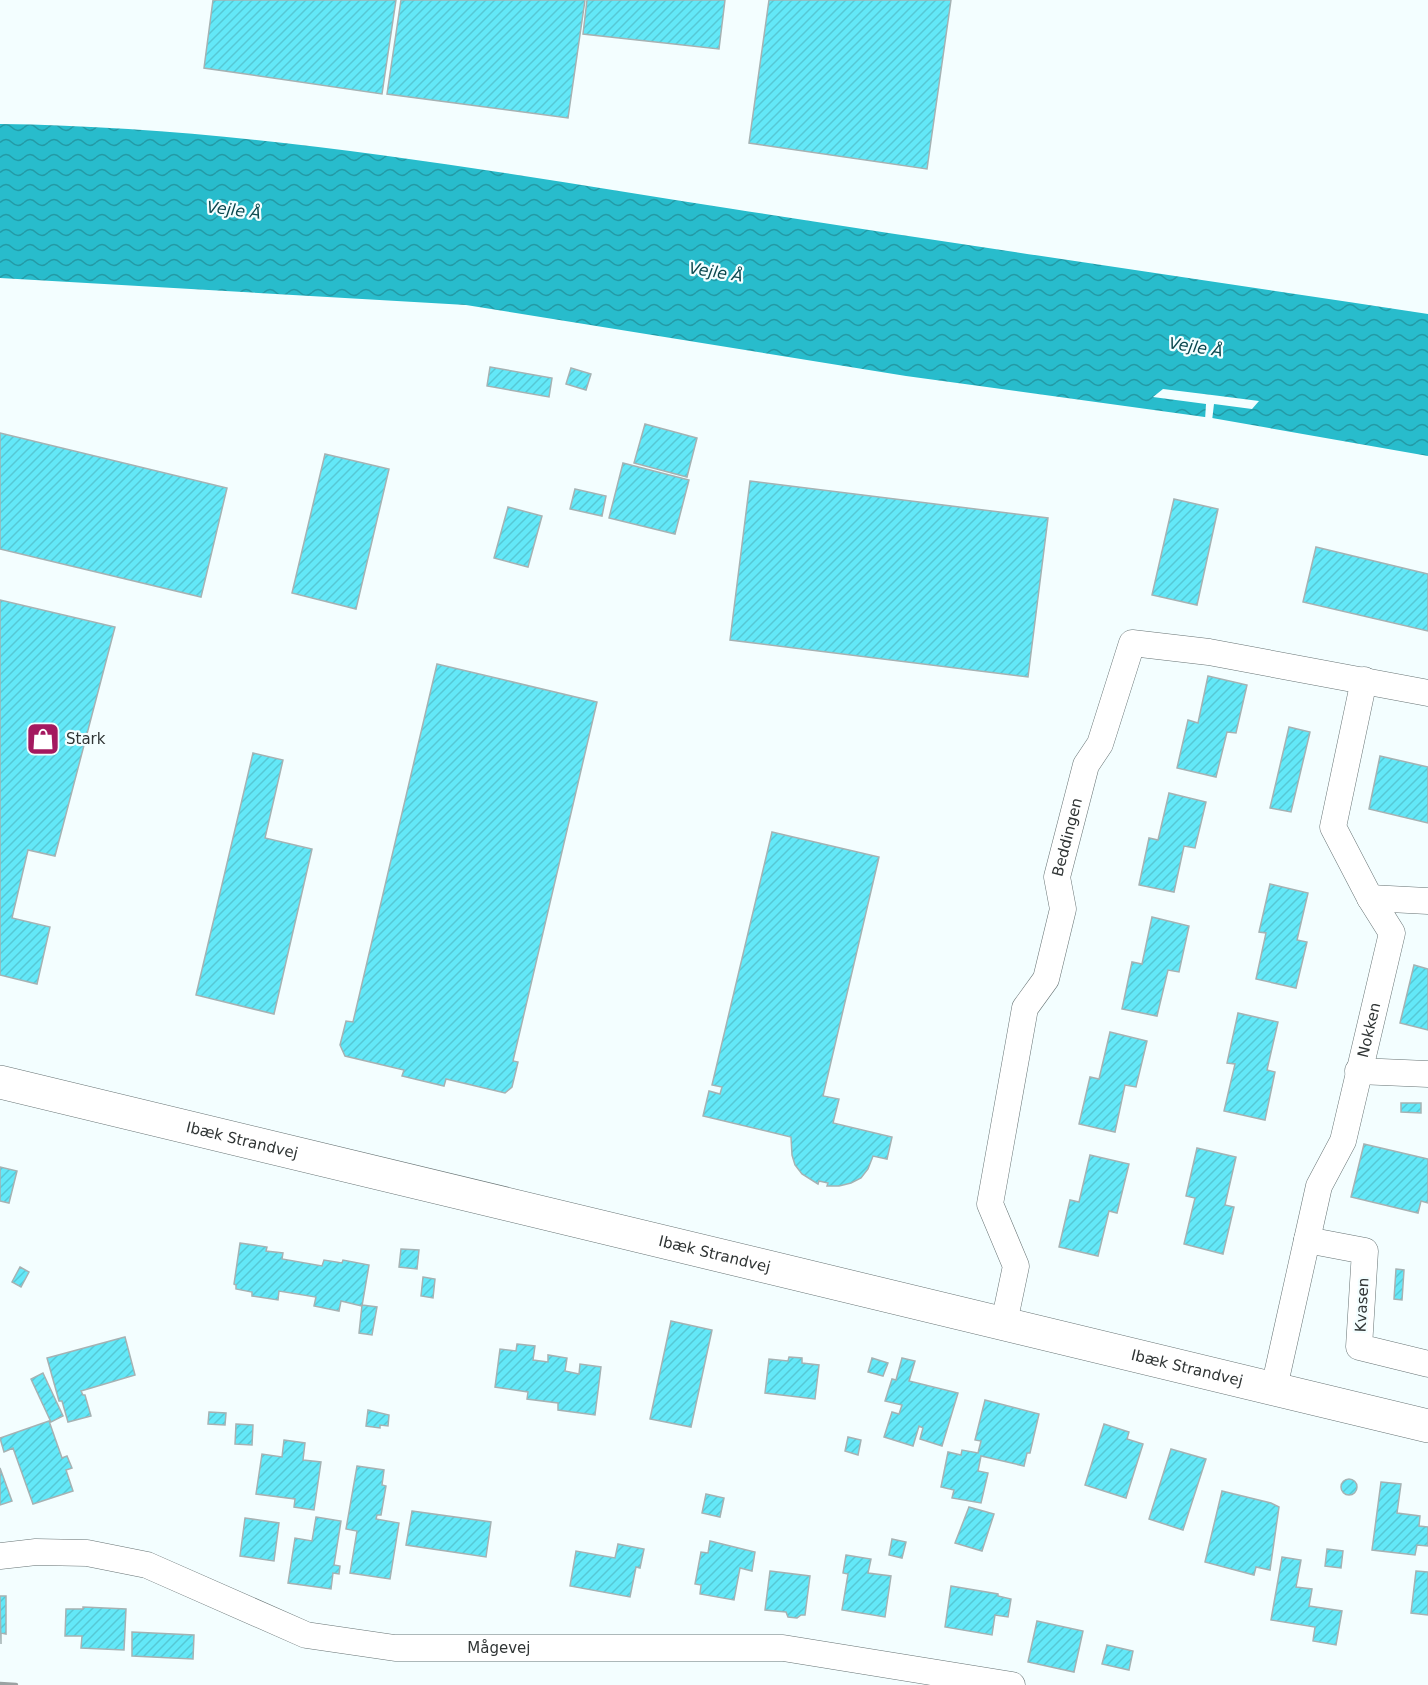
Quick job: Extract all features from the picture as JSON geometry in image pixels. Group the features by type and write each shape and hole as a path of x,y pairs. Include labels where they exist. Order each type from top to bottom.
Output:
{"street":[{"name":"Beddingen","path":"1004,1323 1016,1266 990,1204 1025,1008 1046,979 1063,909 1057,877 1080,787 1086,765 1100,744 1132,643 1209,652 1428,693"},
{"name":"Nokken","path":"1274,1388 1319,1186 1343,1141 1392,933 1370,898 1333,826 1364,680"},
{"path":"1370,898 1428,901"},
{"path":"1358,1071 1428,1074"},
{"name":"Ibæk Strandvej","path":"0,1082 1428,1426"},
{"name":"Kvasen","path":"1307,1240 1365,1251 1359,1347 1428,1364"},
{"name":"Mågevej","path":"0,1556 36,1552 87,1553 147,1565 306,1635 395,1648 783,1648 1012,1685"}],"water":[{"name":"Vejle Å","path":"0,124 185,133 368,153 1428,314 1428,456 1212,418 906,376 466,305 0,278"}],"pier":[{"path":"1163,389 1259,401 1252,409 1214,404 1212,421 1205,420 1206,404 1153,397"}],"building":[{"path":"213,0 396,0 382,94 204,68"},
{"path":"401,0 585,0 568,118 387,94"},
{"path":"587,0 725,0 719,49 583,34"},
{"path":"769,0 951,0 927,169 749,143"},
{"path":"490,367 552,378 549,397 487,386"},
{"path":"571,368 591,374 586,390 566,384"},
{"path":"645,424 697,438 687,477 634,463"},
{"path":"0,433 227,488 201,597 0,549"},
{"path":"325,454 389,469 356,609 292,593"},
{"path":"623,463 689,480 675,534 609,518"},
{"path":"750,481 1048,518 1028,677 730,640"},
{"path":"575,489 606,496 602,516 570,509"},
{"path":"1174,499 1218,509 1197,605 1152,595"},
{"path":"508,507 542,516 528,567 494,558"},
{"path":"1316,547 1428,574 1428,631 1303,602"},
{"name":"Stark","path":"0,600 115,627 55,856 28,850 12,918 50,927 37,984 0,975"},
{"path":"437,664 597,702 513,1061 518,1062 512,1087 505,1093 446,1079 444,1086 402,1076 404,1070 345,1056 340,1045 346,1021 353,1022"},
{"path":"1208,676 1247,685 1236,733 1227,732 1216,777 1177,768 1188,720 1198,723"},
{"path":"1289,727 1310,732 1291,812 1270,808"},
{"path":"253,753 283,760 265,838 312,849 274,1014 196,995"},
{"path":"1380,756 1428,767 1428,823 1369,809"},
{"path":"1169,793 1206,802 1195,848 1184,846 1174,892 1139,885 1149,838 1158,840"},
{"path":"772,832 879,857 823,1096 839,1099 833,1123 892,1137 887,1159 873,1156 868,1169 861,1178 839,1186 827,1186 828,1183 819,1181 818,1184 802,1174 795,1165 792,1155 791,1137 703,1116 709,1091 720,1094 722,1087 712,1085"},
{"path":"1270,884 1308,893 1297,940 1307,942 1296,988 1256,979 1266,933 1259,932"},
{"path":"1152,917 1189,926 1179,972 1168,970 1157,1016 1122,1009 1132,962 1142,964"},
{"path":"1414,965 1428,969 1428,1030 1400,1023"},
{"path":"1238,1013 1278,1022 1267,1070 1275,1072 1265,1120 1224,1111 1235,1064 1227,1063"},
{"path":"1110,1032 1147,1041 1136,1087 1125,1085 1115,1132 1079,1124 1090,1077 1099,1079"},
{"path":"1401,1103 1421,1103 1421,1113 1401,1112"},
{"path":"1364,1144 1428,1159 1428,1203 1421,1201 1418,1213 1351,1197"},
{"path":"1197,1148 1236,1157 1225,1205 1234,1207 1223,1254 1184,1244 1195,1198 1186,1196"},
{"path":"1090,1155 1129,1164 1117,1213 1109,1211 1098,1256 1059,1247 1070,1200 1079,1202"},
{"path":"0,1167 17,1171 9,1203 0,1201"},
{"path":"240,1243 267,1247 266,1251 283,1253 282,1259 322,1266 324,1260 342,1263 343,1260 369,1265 362,1306 341,1301 339,1311 314,1306 316,1297 279,1291 278,1300 252,1296 252,1292 236,1289 234,1284"},
{"path":"401,1249 419,1250 417,1269 399,1267"},
{"path":"20,1267 29,1272 21,1287 12,1282"},
{"path":"1396,1269 1404,1270 1402,1300 1394,1299"},
{"path":"423,1277 435,1279 433,1298 421,1296"},
{"path":"362,1305 377,1307 372,1335 359,1333"},
{"path":"671,1321 712,1330 691,1427 650,1419"},
{"path":"125,1337 135,1375 81,1391 85,1395 91,1416 68,1422 62,1401 59,1401 47,1358"},
{"path":"517,1344 535,1346 533,1360 548,1362 548,1355 567,1358 565,1371 579,1374 580,1364 601,1367 595,1415 558,1410 558,1403 527,1399 528,1392 495,1387 500,1349 516,1351"},
{"path":"789,1357 802,1358 802,1363 819,1365 815,1399 765,1393 769,1359 788,1361"},
{"path":"872,1358 888,1363 883,1376 868,1372"},
{"path":"902,1358 915,1361 909,1381 958,1393 942,1446 920,1439 923,1428 919,1426 913,1446 884,1437 892,1412 899,1414 902,1405 885,1401 892,1379 896,1380"},
{"path":"43,1373 63,1416 51,1422 31,1379"},
{"path":"985,1400 1039,1414 1030,1453 1027,1453 1024,1466 981,1456 978,1471 988,1473 981,1503 952,1498 954,1490 941,1487 948,1452 961,1455 962,1450 978,1453 981,1441 975,1440"},
{"path":"368,1410 389,1415 388,1426 380,1425 380,1428 366,1426"},
{"path":"209,1412 226,1413 225,1425 208,1424"},
{"path":"49,1421 62,1458 67,1456 72,1468 66,1470 73,1491 33,1504 13,1448 4,1452 0,1438"},
{"path":"236,1424 253,1425 252,1445 235,1444"},
{"path":"1104,1424 1129,1432 1127,1439 1143,1444 1126,1498 1085,1485"},
{"path":"848,1437 861,1440 858,1455 845,1451"},
{"path":"284,1440 305,1443 303,1460 321,1462 314,1510 294,1507 295,1499 256,1494 262,1454 282,1457"},
{"path":"1171,1449 1206,1459 1183,1530 1149,1519"},
{"path":"357,1466 384,1470 382,1485 386,1486 381,1515 377,1515 376,1519 399,1523 390,1579 350,1573 357,1531 346,1529"},
{"path":"0,1468 12,1501 0,1505"},
{"path":"1346,1479 1352,1479 1357,1487 1355,1493 1346,1495 1341,1490 1341,1484"},
{"path":"1381,1482 1401,1484 1397,1513 1420,1516 1419,1526 1428,1527 1428,1546 1417,1545 1415,1555 1372,1550"},
{"path":"1222,1491 1279,1507 1270,1570 1256,1567 1254,1575 1205,1562"},
{"path":"706,1494 724,1498 720,1517 702,1513"},
{"path":"969,1507 994,1514 982,1551 955,1543"},
{"path":"412,1511 491,1522 486,1557 406,1545"},
{"path":"316,1517 341,1521 334,1565 340,1566 339,1574 333,1573 331,1589 288,1583 295,1538 312,1541"},
{"path":"245,1518 279,1523 274,1561 240,1556"},
{"path":"892,1539 906,1542 902,1558 889,1555"},
{"path":"710,1541 755,1552 752,1571 740,1568 734,1600 700,1594 701,1585 695,1584 701,1552 708,1553"},
{"path":"618,1544 644,1549 640,1568 636,1567 630,1597 570,1586 576,1551 615,1558"},
{"path":"1327,1549 1343,1551 1341,1568 1325,1566"},
{"path":"846,1555 871,1559 868,1573 891,1576 885,1617 842,1610 848,1574 843,1573"},
{"path":"1282,1557 1301,1560 1296,1587 1312,1589 1309,1606 1342,1611 1336,1645 1313,1641 1315,1627 1271,1620"},
{"path":"770,1571 810,1576 805,1615 797,1618 788,1617 786,1612 765,1610"},
{"path":"1416,1571 1428,1572 1428,1615 1411,1613"},
{"path":"951,1586 998,1594 998,1596 1011,1599 1008,1617 995,1615 992,1635 945,1627"},
{"path":"0,1596 6,1596 6,1634 1,1633 1,1644"},
{"path":"83,1607 126,1609 124,1650 81,1648 82,1636 65,1636 66,1609 83,1609"},
{"path":"1037,1621 1083,1631 1074,1672 1028,1662"},
{"path":"132,1632 194,1635 193,1659 132,1656"},
{"path":"1107,1645 1133,1651 1129,1670 1102,1664"}],"railway":[{"path":"0,1684 16,1685"}],"place":[{"name":"Stark","path":"43,739"}]}
